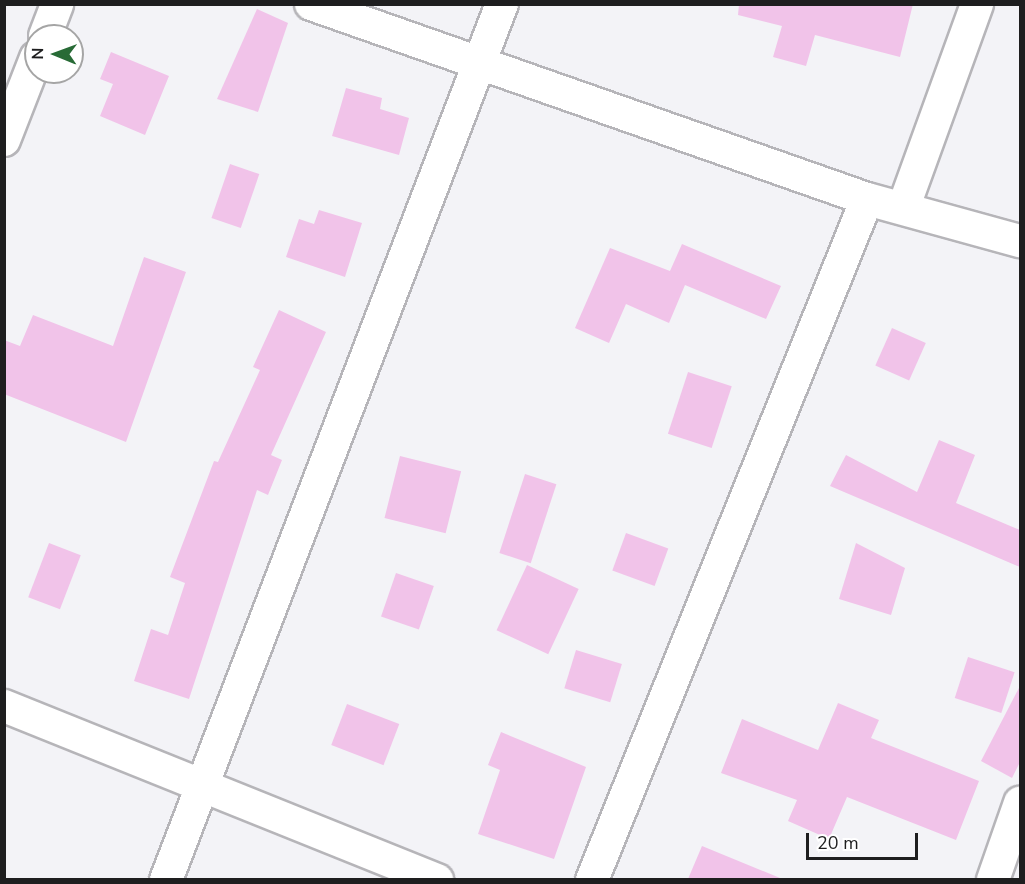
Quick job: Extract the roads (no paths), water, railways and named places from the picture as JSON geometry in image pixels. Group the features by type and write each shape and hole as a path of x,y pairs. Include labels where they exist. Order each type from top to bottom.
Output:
{"street":[{"path":"50,24 57,4"},
{"path":"311,4 478,65 867,199 904,206 1020,241"},
{"path":"166,879 502,4"},
{"path":"904,206 977,4"},
{"path":"4,140 26,84"},
{"path":"592,879 867,199"},
{"path":"4,706 437,879"},
{"path":"993,879 1020,803"}]}
